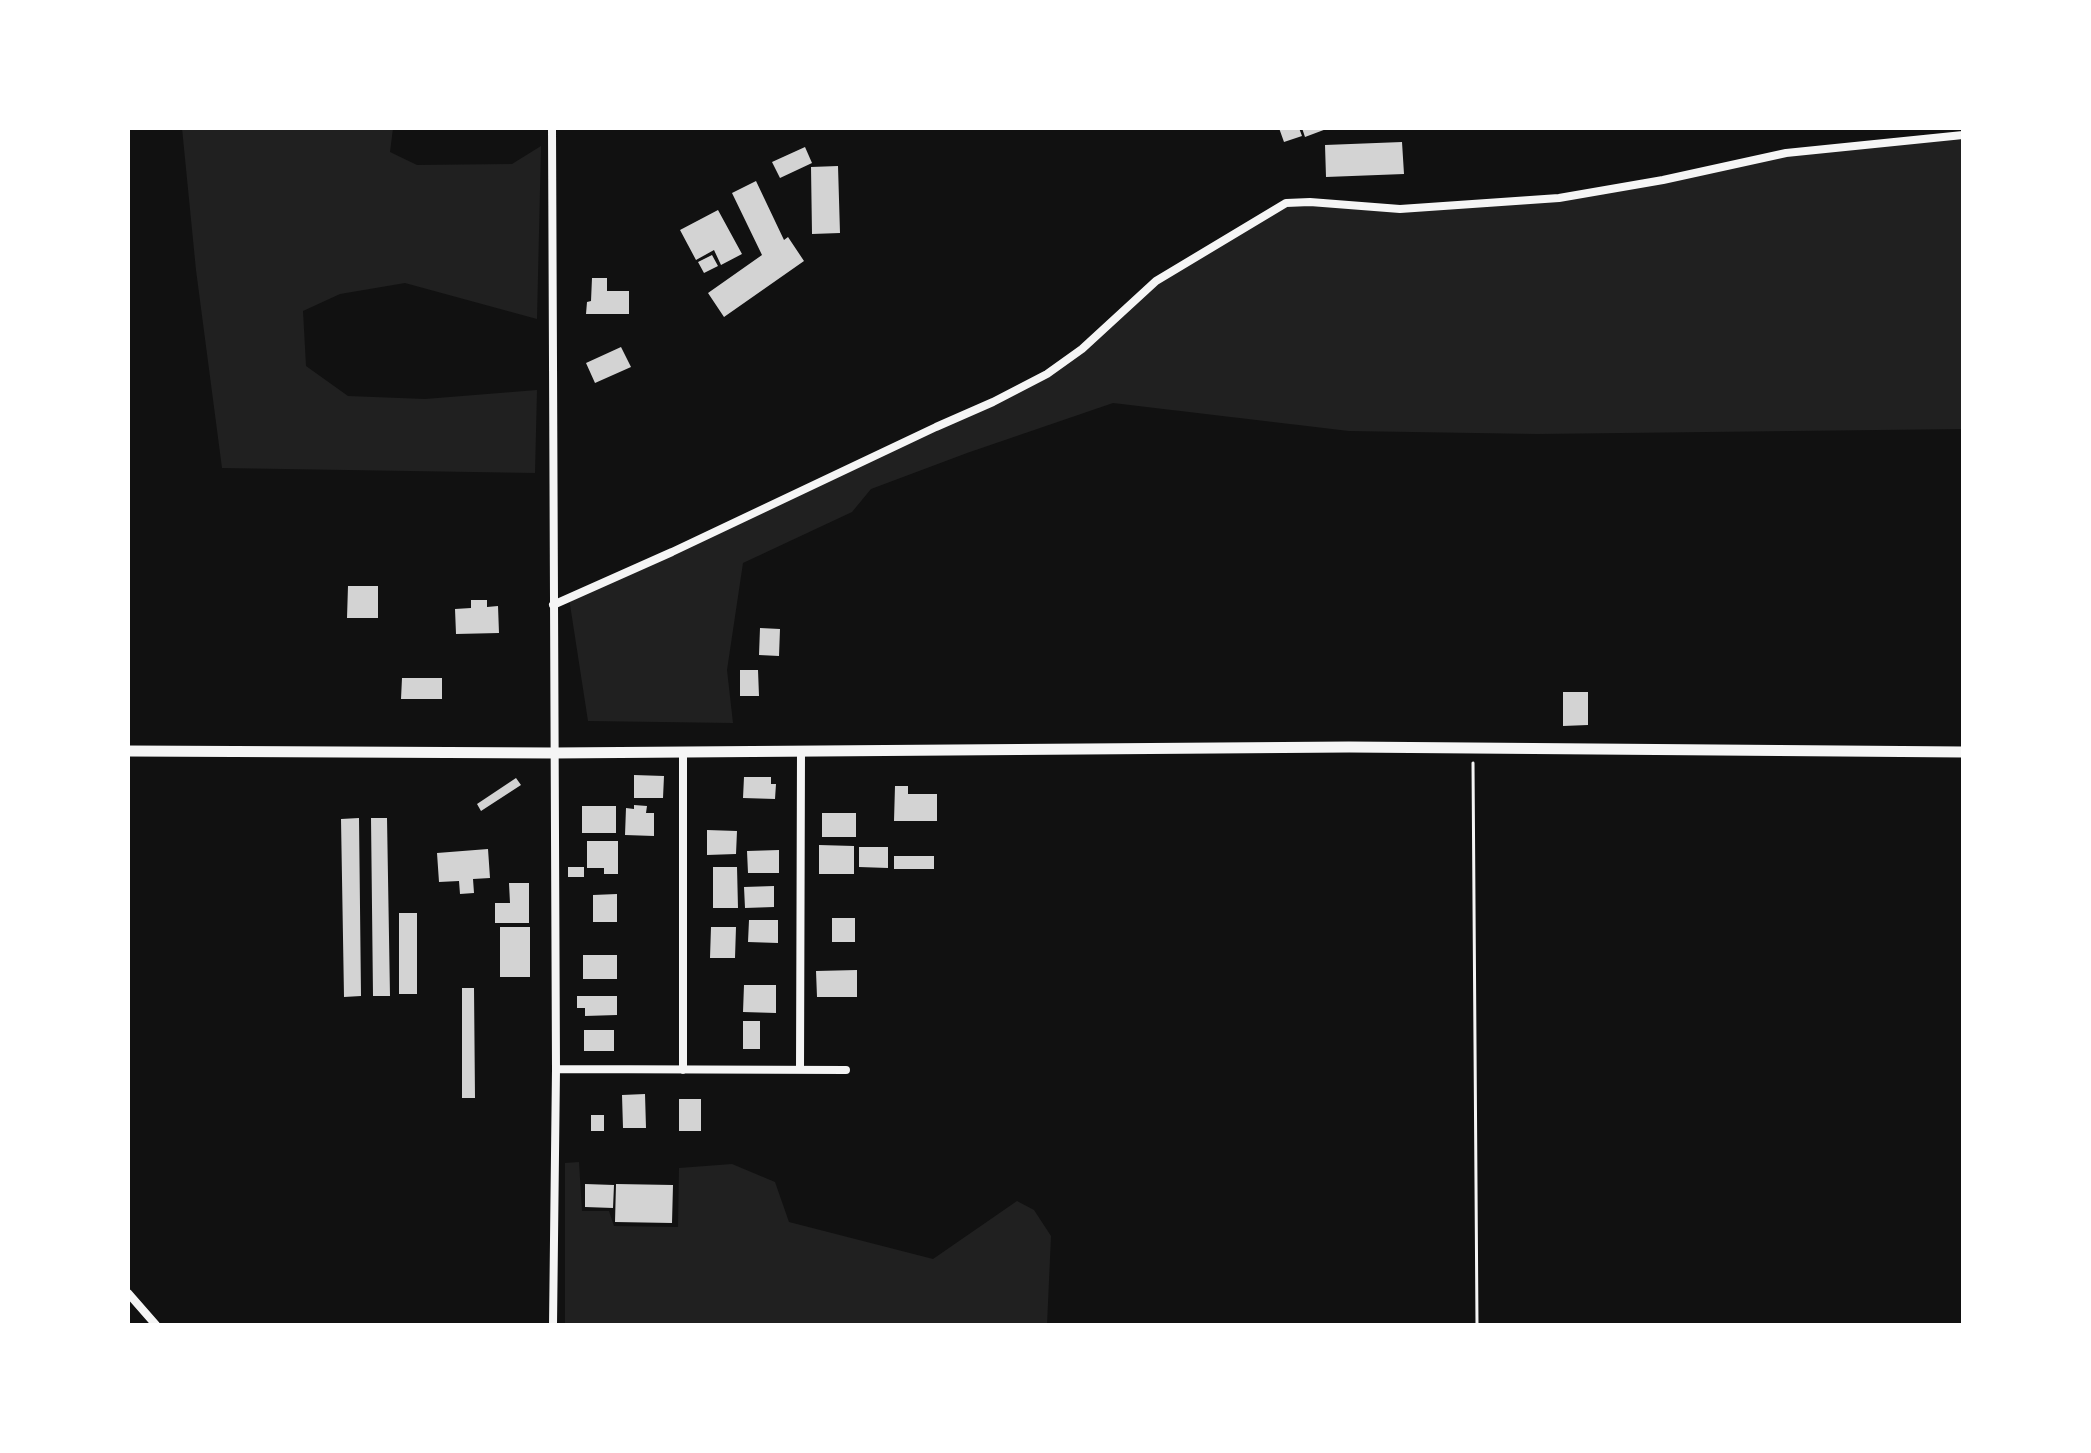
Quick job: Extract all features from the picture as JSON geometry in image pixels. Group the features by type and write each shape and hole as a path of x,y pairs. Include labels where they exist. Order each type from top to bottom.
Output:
{"street":[{"path":"552,128 556,1069 553,1325"},
{"path":"553,605 993,402 1047,374 1082,349 1156,281 1286,203 1400,209 1559,198 1663,180 1786,153 1963,135"},
{"path":"128,751 554,753 1333,747 1963,752"},
{"path":"800,1069 801,751"},
{"path":"683,752 683,1070"},
{"path":"556,1069 846,1070"},
{"path":"128,1293 156,1325"}],"path":[{"path":"1473,748 1477,1325"}],"shaded area":[{"path":"182,128 393,128 390,152 417,165 512,164 541,146 537,319 405,283 340,294 303,311 306,366 348,396 425,399 537,390 535,473 222,468 196,270"},
{"path":"1940,137 1963,140 1963,429 1537,434 1349,431 1113,403 871,489 852,512 743,563 727,670 733,723 588,721 569,598 1047,374 1156,281 1286,203 1400,209 1559,198 1786,153"},
{"path":"579,1162 582,1211 609,1211 614,1226 678,1227 679,1168 732,1164 775,1182 789,1222 933,1259 1017,1201 1034,1210 1051,1236 1047,1325 565,1325 565,1163"}],"building":[{"path":"1279,128 1299,128 1302,136 1284,142"},
{"path":"1302,128 1329,128 1305,137"},
{"path":"1402,142 1404,174 1326,177 1325,145"},
{"path":"805,147 812,163 780,178 772,162"},
{"path":"838,166 840,233 812,234 811,167"},
{"path":"756,181 784,240 788,237 804,261 724,317 708,293 762,255 732,193"},
{"path":"718,210 742,254 721,265 714,250 696,260 680,230"},
{"path":"712,255 718,266 704,273 698,262"},
{"path":"592,278 607,278 607,291 629,291 629,314 586,314 587,302 591,301"},
{"path":"621,347 631,367 595,383 586,363"},
{"path":"348,586 378,586 378,618 347,618"},
{"path":"471,600 487,600 487,607 498,606 499,633 456,634 455,609 471,608"},
{"path":"760,628 780,629 779,656 759,655"},
{"path":"740,670 758,670 759,696 740,696"},
{"path":"402,678 442,678 442,699 401,699"},
{"path":"1563,692 1588,692 1588,725 1563,726"},
{"path":"634,775 664,776 663,798 634,798"},
{"path":"744,777 771,777 771,784 776,784 775,799 743,798"},
{"path":"516,778 521,785 481,811 477,804"},
{"path":"895,786 908,786 908,794 937,794 937,821 894,821"},
{"path":"634,805 647,806 646,813 654,813 654,836 625,835 626,808 634,809"},
{"path":"582,806 616,806 616,833 582,833"},
{"path":"822,813 856,813 856,837 822,837"},
{"path":"359,818 361,996 344,997 341,819"},
{"path":"371,818 387,818 390,996 373,996"},
{"path":"707,830 737,831 736,854 707,855"},
{"path":"587,841 618,841 618,874 604,874 604,868 587,868"},
{"path":"819,845 854,846 854,874 819,874"},
{"path":"859,847 888,847 888,868 859,867"},
{"path":"488,849 490,878 473,879 474,893 460,894 459,881 439,882 437,853"},
{"path":"779,850 779,873 748,873 747,851"},
{"path":"894,856 934,856 934,869 894,869"},
{"path":"568,867 584,867 584,877 568,877"},
{"path":"713,867 737,867 738,908 713,908"},
{"path":"509,883 529,883 529,923 495,923 495,903 510,903"},
{"path":"774,886 774,907 745,908 744,887"},
{"path":"617,894 617,922 593,922 593,895"},
{"path":"399,913 417,913 417,994 399,994"},
{"path":"832,918 855,918 855,942 832,942"},
{"path":"749,920 778,920 778,943 748,942"},
{"path":"500,927 530,927 530,977 500,977"},
{"path":"711,927 736,927 735,958 710,958"},
{"path":"583,955 617,955 617,979 583,979"},
{"path":"857,970 857,997 817,997 816,971"},
{"path":"744,985 776,985 776,1013 743,1012"},
{"path":"462,988 474,988 475,1098 462,1098"},
{"path":"577,996 617,996 617,1015 585,1016 585,1008 577,1008"},
{"path":"743,1021 760,1021 760,1049 743,1049"},
{"path":"584,1030 614,1030 614,1051 584,1051"},
{"path":"645,1094 646,1128 623,1128 622,1095"},
{"path":"679,1099 701,1099 701,1131 679,1131"},
{"path":"591,1115 604,1115 604,1131 591,1131"},
{"path":"585,1184 614,1185 613,1208 585,1207"},
{"path":"616,1184 673,1185 672,1223 615,1222"}]}
